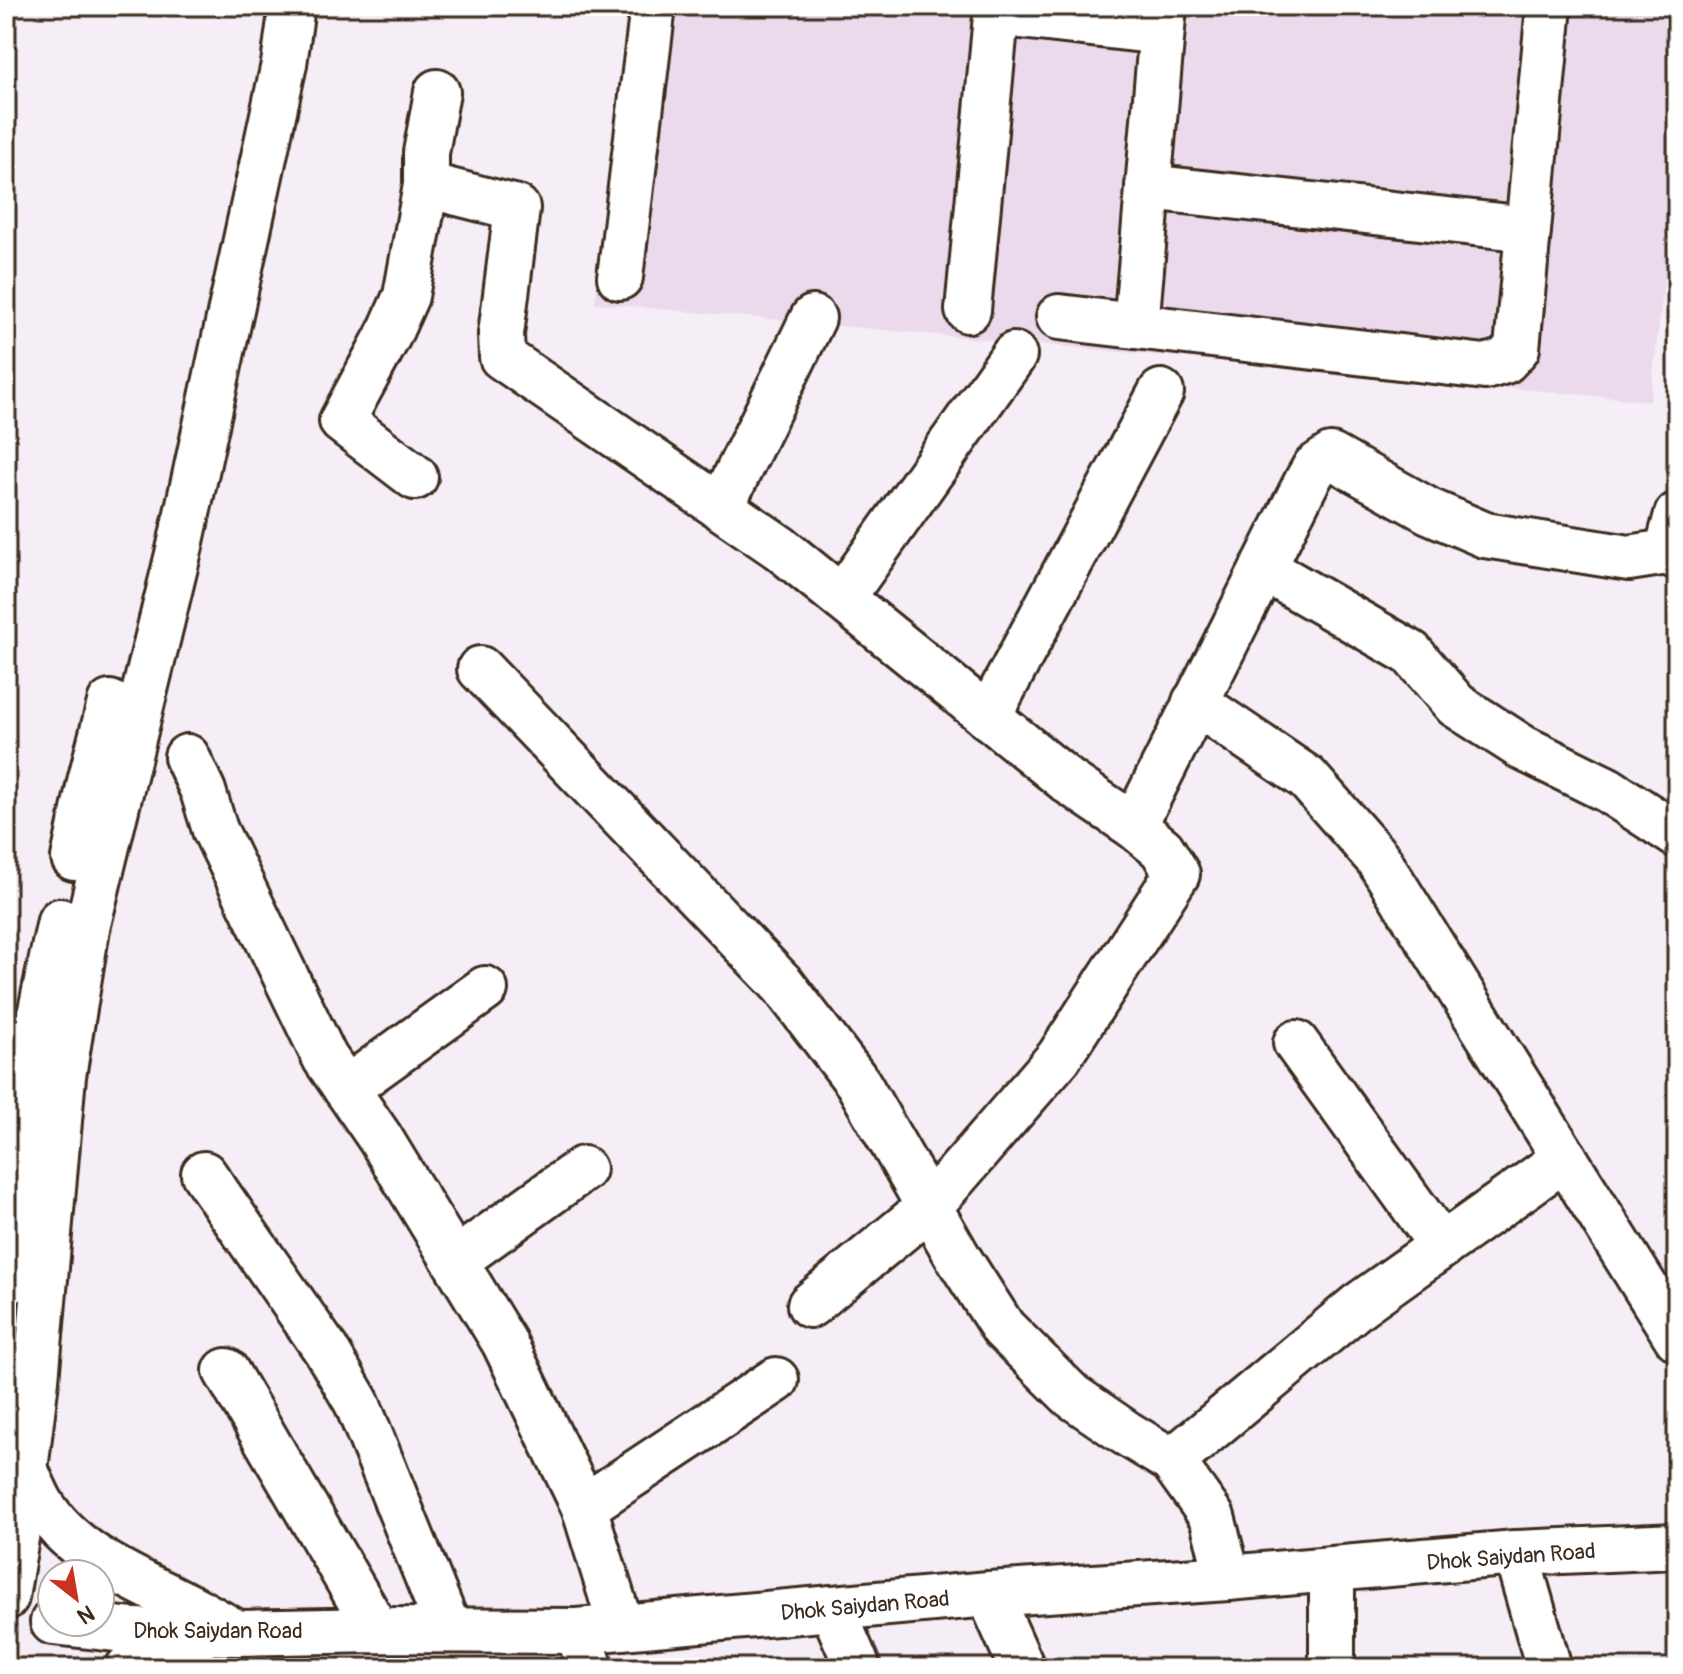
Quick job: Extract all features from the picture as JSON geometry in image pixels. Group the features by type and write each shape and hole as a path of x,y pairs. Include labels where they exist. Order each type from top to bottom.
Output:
{"street":[{"path":"6,1283 41,1010 90,782 182,425 238,173 267,6"},
{"path":"6,1597 36,1380 63,1076 87,928 183,531 284,64 292,6"},
{"path":"620,277 653,6"},
{"path":"1059,317 1485,367 1505,361 1517,348 1549,6"},
{"path":"968,310 996,9 1163,19 1136,326"},
{"path":"415,477 342,421 406,296 426,185 426,153 437,92"},
{"path":"426,185 517,208 501,334 502,357 780,548 1069,782 1134,826 1162,849 1177,874 1059,1057 929,1207 810,1305"},
{"path":"1148,187 1528,229"},
{"path":"721,507 813,318"},
{"path":"842,598 1014,355"},
{"path":"988,717 1161,392"},
{"path":"1134,826 1315,467 1331,456 1429,511 1485,535 1629,558 1674,541"},
{"path":"1263,568 1411,653 1456,705 1523,748 1608,790 1677,835"},
{"path":"480,669 783,985 858,1083 959,1259 1003,1328 1072,1396 1172,1461 1212,1517 1228,1578"},
{"path":"1195,702 1307,778 1378,859 1677,1338"},
{"path":"187,757 203,791 215,830 325,1058 380,1138 504,1342 584,1507 621,1627"},
{"path":"346,1089 485,989"},
{"path":"1296,1043 1442,1246"},
{"path":"1172,1461 1359,1305 1565,1158"},
{"path":"455,1261 583,1169"},
{"path":"204,1174 326,1350 357,1403 449,1630"},
{"path":"226,1371 377,1630"},
{"path":"584,1507 776,1380"},
{"path":"25,1469 42,1504 60,1527 88,1553 237,1633"},
{"name":"Dhok Saiydan Road","path":"116,1629 237,1633 449,1630 584,1650 621,1627 989,1594 1228,1578 1516,1553 1677,1546"},
{"path":"1516,1553 1549,1668"},
{"path":"1332,1569 1332,1668"},
{"path":"989,1594 1022,1668"},
{"path":"832,1608 858,1668"},
{"name":"Dhok Saiydan Road","path":"6,1617 36,1620"},
{"path":"128,1668 200,1639 237,1633"}],"shaded area":[{"path":"635,6 1677,6 1677,174 1650,401 595,303"}]}
